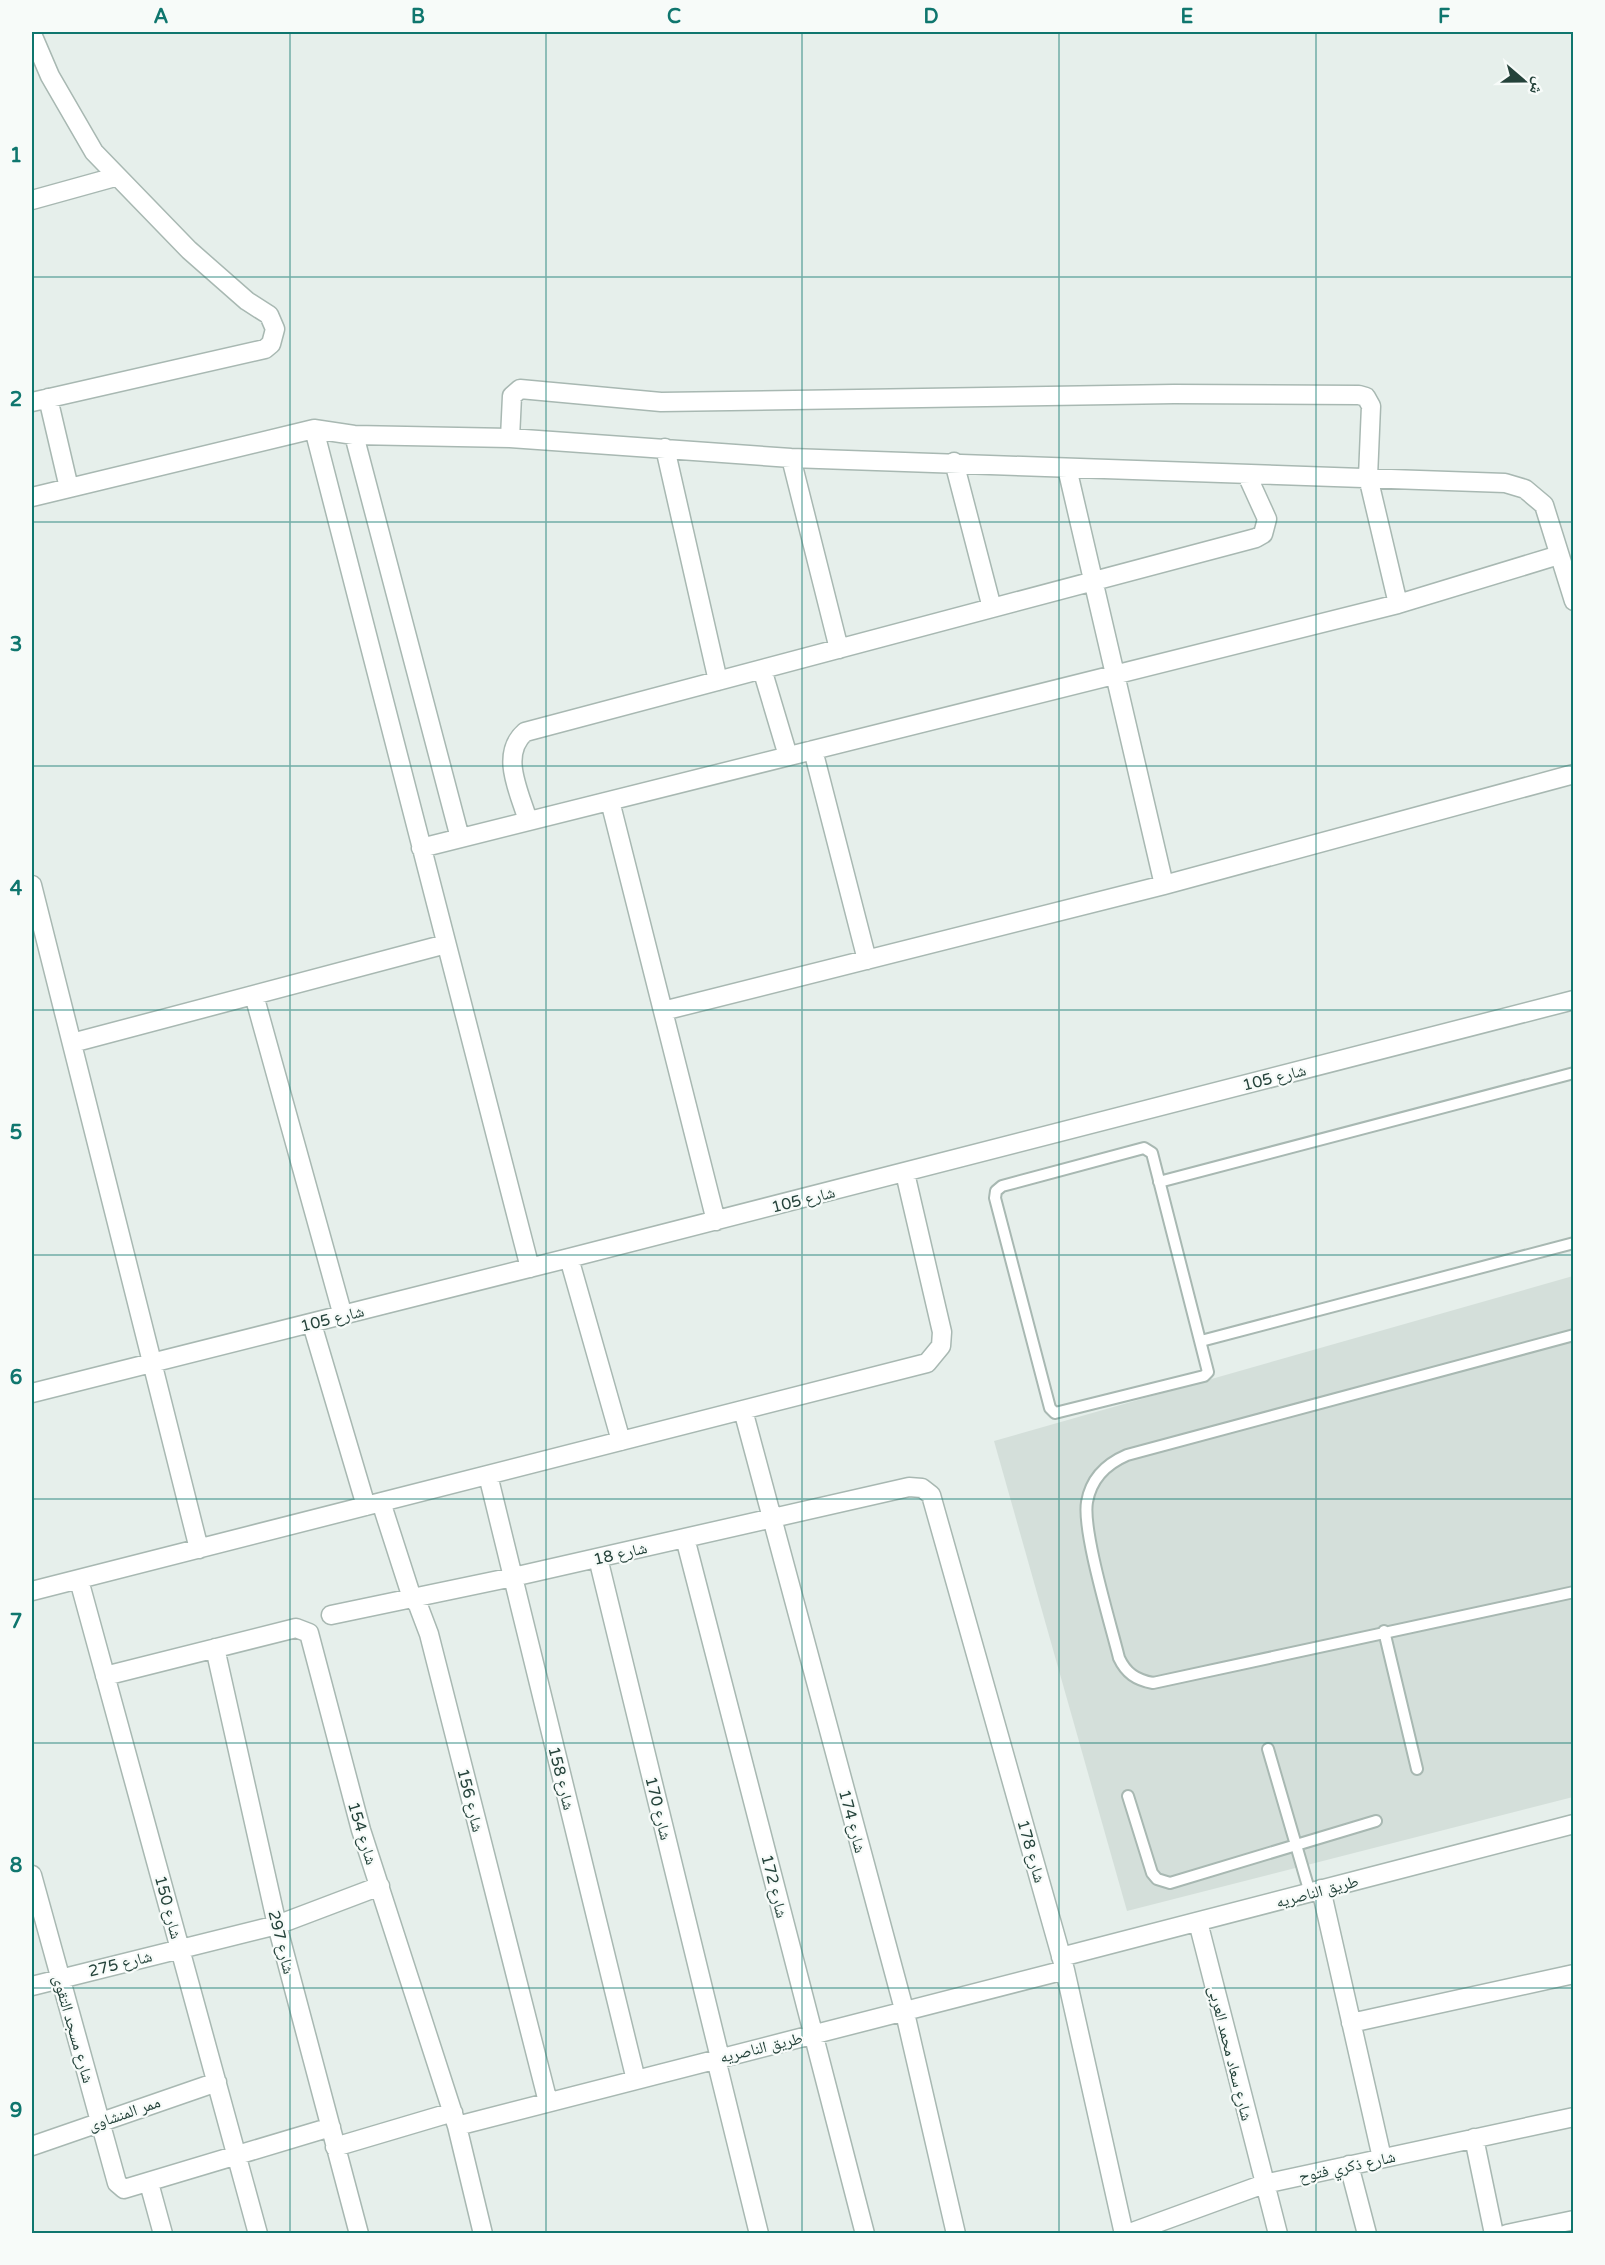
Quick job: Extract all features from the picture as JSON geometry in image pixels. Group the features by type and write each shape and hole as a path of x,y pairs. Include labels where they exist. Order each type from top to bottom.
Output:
{"street":[{"path":"32,34 50,76 94,152 115,177 189,250 247,301 269,315 275,329 274,337 265,349 40,400 69,488"},
{"path":"32,80 50,76"},
{"path":"32,200 115,177"},
{"path":"510,438 512,396 520,389 661,402 1174,394 1359,395 1366,397 1371,406 1368,477 1398,604"},
{"path":"314,429 530,1268"},
{"path":"32,497 314,429 354,435 510,438 791,458 1505,483 1525,489 1544,505 1574,601"},
{"path":"354,435 460,838"},
{"path":"665,448 718,681"},
{"path":"791,458 838,649"},
{"path":"954,462 992,608"},
{"path":"1067,468 1164,885"},
{"path":"528,821 511,754 516,740 525,732 1256,538 1263,534 1267,519 1248,475"},
{"path":"421,848 1398,604 1559,555"},
{"path":"762,669 788,756"},
{"path":"813,750 867,960"},
{"path":"663,1011 1164,885 1574,774"},
{"path":"610,801 716,1221"},
{"path":"32,885 199,1549"},
{"path":"72,1043 446,944"},
{"path":"255,995 343,1316"},
{"name":"شارع 105","path":"32,1393 905,1173 1574,1000"},
{"path":"32,1591 927,1362 936,1355 941,1346 942,1332 905,1173"},
{"path":"569,1258 621,1441"},
{"name":"شارع 156","path":"312,1324 374,1504 429,1634 548,2102"},
{"name":"شارع 174","path":"742,1410 905,2013 956,2234"},
{"name":"شارع 158","path":"488,1475 636,2080"},
{"name":"شارع 18","path":"331,1615 513,1577 909,1487"},
{"name":"شارع 178","path":"909,1487 922,1488 934,1501 1063,1964 1125,2234"},
{"name":"شارع 172","path":"685,1538 865,2234"},
{"name":"شارع 170","path":"598,1558 759,2234"},
{"name":"شارع 150","path":"79,1580 258,2234"},
{"name":"شارع 154","path":"105,1676 296,1628 309,1633 361,1830 455,2119 483,2234"},
{"name":"شارع 297","path":"215,1648 276,1925 359,2234"},
{"name":"طريق الناصريه","path":"335,2147 455,2119 548,2102 813,2034 905,2013 1198,1922 1574,1824"},
{"name":"شارع مسجد التقوى","path":"32,1875 117,2183 124,2189 149,2183"},
{"name":"شارع 275","path":"32,1986 276,1925 380,1886"},
{"path":"1316,1891 1382,2158"},
{"name":"شارع سعاد محمد العربى","path":"1198,1922 1278,2234"},
{"path":"1350,2023 1574,1974"},
{"name":"ممر المنشاوى","path":"32,2146 100,2120 217,2082"},
{"name":"شارع ذكري فتوح","path":"1125,2234 1264,2184 1574,2117"},
{"path":"163,2234 149,2183 331,2127"},
{"path":"1474,2138 1494,2234"},
{"path":"1348,2165 1368,2234"},
{"path":"1507,2234 1574,2220"}],"lane":[{"path":"1160,1182 1574,1074"},
{"path":"1144,1148 1152,1153 1201,1341 1208,1368 1204,1376 1062,1414 1055,1413 1050,1408 995,1198 996,1191 1002,1186 1144,1148"},
{"path":"1201,1341 1574,1243"},
{"path":"1574,1335 1127,1455 1109,1464 1096,1479 1086,1505 1089,1531 1119,1658 1134,1677 1153,1683 1384,1631 1574,1592"},
{"path":"1384,1631 1417,1769"},
{"path":"1268,1749 1296,1845 1316,1891"},
{"path":"1128,1797 1149,1867 1157,1879 1163,1882 1177,1882 1376,1821"}],"shaded area":[{"path":"1573,1276 1573,1797 1127,1911 994,1441"}]}
